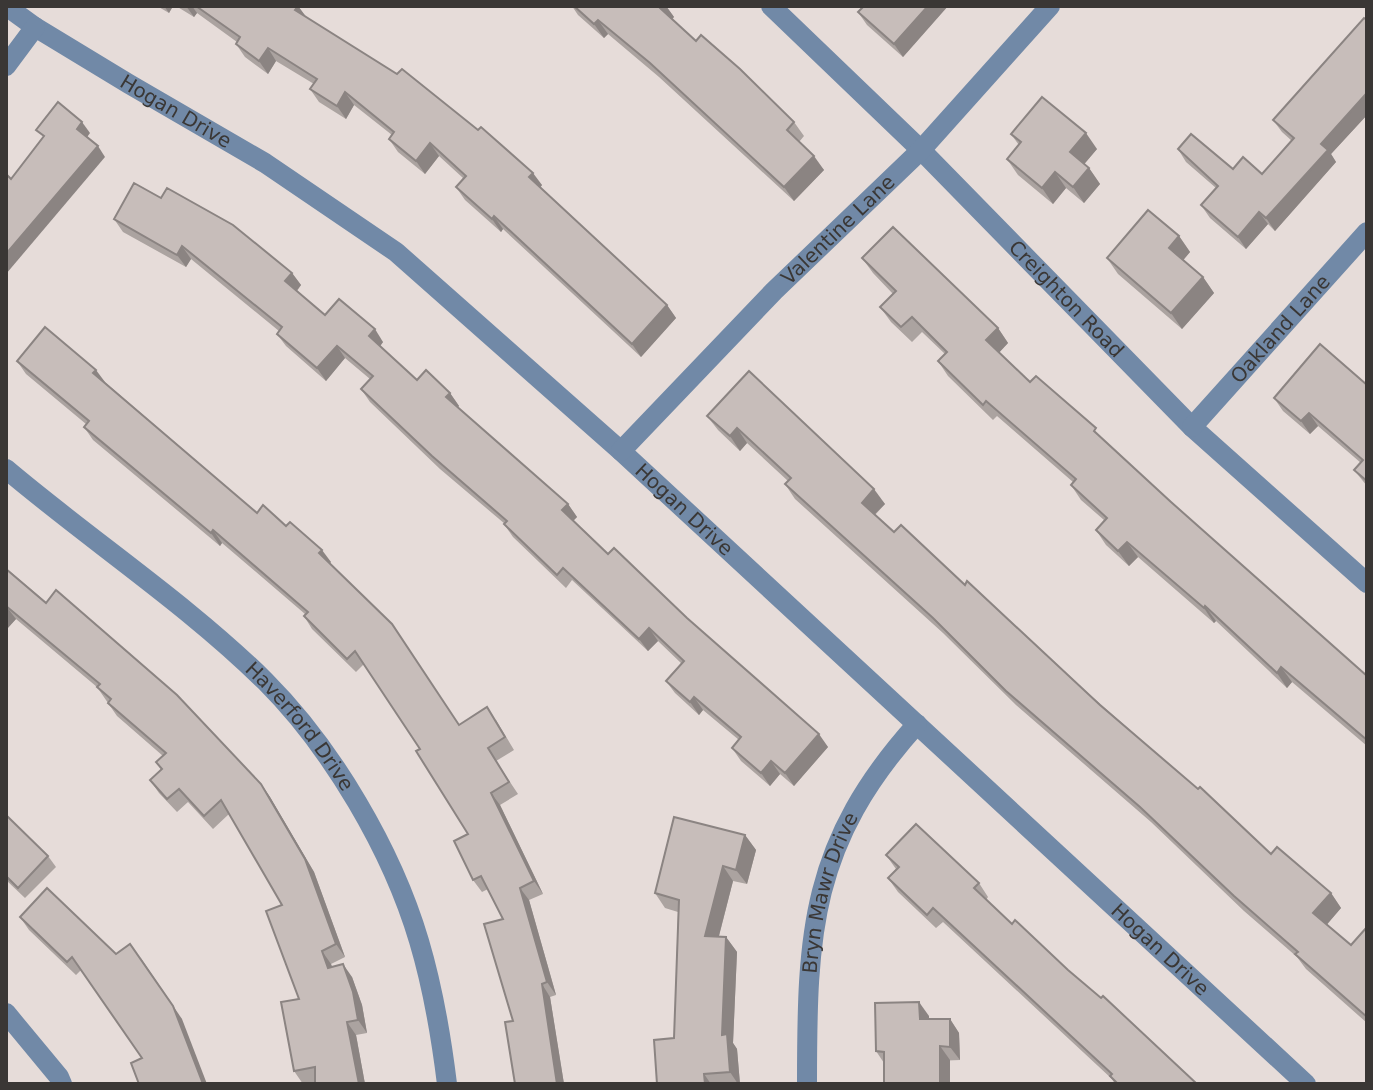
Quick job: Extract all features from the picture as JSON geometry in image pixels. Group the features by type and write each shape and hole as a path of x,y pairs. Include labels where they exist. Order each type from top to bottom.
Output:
{"street":[{"name":"Hogan Drive","path":"6,6 35,27 265,163 396,252 621,451 1306,1084"},
{"name":"Creighton Road","path":"771,6 921,150 1192,427 1367,583"},
{"name":"Valentine Lane","path":"621,451 774,291 921,150 1050,6"},
{"path":"6,66 35,27"},
{"name":"Oakland Lane","path":"1192,427 1367,232"},
{"name":"Haverford Drive","path":"6,469 266,682 340,776 399,887 418,938 433,993 447,1084"},
{"name":"Bryn Mawr Drive","path":"807,1084 809,974 819,897 832,854 854,808 876,774 917,724"},
{"path":"6,1013 51,1066 62,1084"}],"building":[{"path":"196,6 298,6 295,10 397,74 402,69 478,130 481,127 533,173 529,177 667,305 632,344 494,216 492,219 456,187 466,176 430,143 416,161 389,139 394,132 345,92 337,106 310,89 317,79 268,48 259,61 236,44 240,37"},
{"path":"574,6 661,6 696,41 701,35 740,69 794,122 787,130 814,156 784,187 650,63 598,20 594,24"},
{"path":"864,6 928,6 894,44 858,12"},
{"path":"1364,18 1367,20 1367,97 1365,95 1321,144 1328,150 1266,218 1259,212 1238,237 1201,205 1218,186 1178,149 1191,134 1233,169 1243,157 1262,174 1294,138 1273,120"},
{"path":"1042,97 1086,133 1070,152 1089,168 1073,187 1055,172 1042,188 1007,159 1021,142 1011,134"},
{"path":"58,102 82,122 77,129 98,146 6,254 6,178 11,179 44,136 36,130"},
{"path":"134,183 161,198 167,188 233,225 292,273 285,281 325,315 339,299 375,329 369,336 417,380 426,370 450,393 446,397 568,504 562,510 608,554 614,548 687,618 819,734 785,773 771,761 761,773 732,748 741,737 694,697 690,702 666,681 684,661 649,628 639,639 563,568 557,575 504,524 507,521 361,389 373,376 337,346 317,368 277,334 282,327 182,246 177,255 114,219"},
{"path":"1148,210 1179,236 1169,248 1203,277 1171,313 1107,258"},
{"path":"893,227 998,328 986,340 1030,382 1036,376 1096,428 1094,431 1171,502 1367,676 1367,740 1281,667 1277,673 1205,606 1127,542 1118,551 1096,530 1107,518 1071,485 1076,479 986,401 983,405 938,361 947,352 912,317 901,327 880,307 896,291 862,258"},
{"path":"45,327 96,370 93,373 257,513 263,505 286,526 290,522 322,550 319,553 392,624 459,725 487,707 505,737 488,748 509,782 491,793 534,881 520,888 547,982 542,984 557,1084 515,1084 505,1022 513,1021 484,924 503,919 481,876 473,880 454,841 468,834 416,751 420,749 355,651 347,659 304,616 308,612 213,530 211,533 84,427 89,421 17,361"},
{"path":"1320,344 1367,385 1367,481 1354,470 1363,460 1309,413 1301,421 1274,398"},
{"path":"749,371 874,489 862,503 894,532 901,525 965,585 967,581 1100,705 1198,789 1200,787 1271,854 1277,847 1331,893 1313,913 1351,945 1367,927 1367,1017 1295,954 1298,952 1140,807 1006,691 933,618 785,484 791,478 737,428 730,436 707,416"},
{"path":"6,569 46,603 56,590 177,695 261,784 305,859 336,944 322,951 328,968 343,964 353,992 358,1020 347,1022 359,1084 315,1084 315,1067 294,1071 281,1002 299,999 266,911 282,905 221,800 204,816 179,789 167,799 150,780 162,769 156,762 166,753 108,703 111,699 97,687 100,684 6,606"},
{"path":"6,815 48,856 18,888 6,876"},
{"path":"674,817 745,835 736,870 723,866 705,936 726,937 722,1035 727,1034 730,1072 704,1074 705,1084 657,1084 654,1040 674,1038 679,900 655,893"},
{"path":"916,824 979,883 974,888 1012,924 1015,920 1068,970 1101,998 1103,996 1197,1084 1118,1084 1110,1076 1112,1074 933,908 927,915 888,878 899,867 886,855"},
{"path":"47,888 116,954 130,944 173,1006 203,1084 139,1084 131,1063 142,1058 72,957 67,962 20,917"},
{"path":"919,1002 920,1019 950,1019 950,1047 940,1046 940,1084 884,1084 884,1052 876,1051 875,1003"}]}
